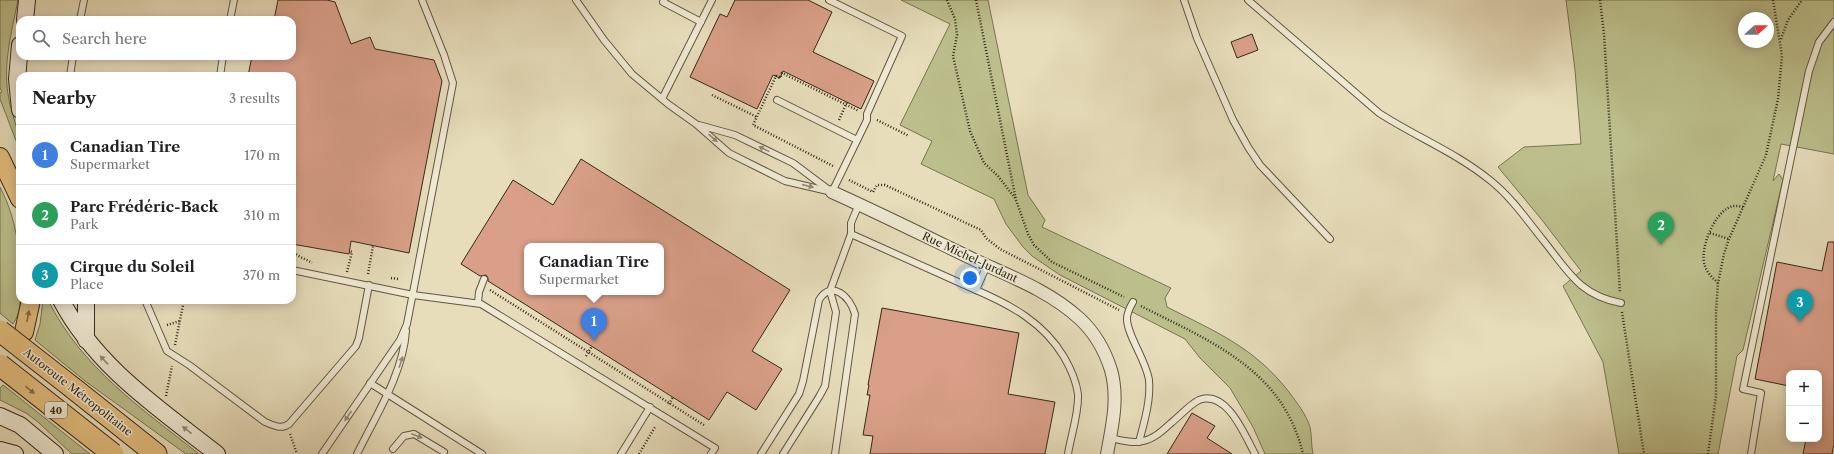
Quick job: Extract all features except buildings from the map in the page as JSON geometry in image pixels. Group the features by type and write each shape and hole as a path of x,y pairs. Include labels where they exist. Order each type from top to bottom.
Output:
{"highway":[{"name":"Autoroute Métropolitaine","path":"0,330 156,454"},
{"name":"40","path":"0,365 113,454"}],"main road":[{"path":"25,16 27,0"},
{"path":"26,16 31,0"},
{"path":"18,72 19,60"},
{"path":"0,157 16,191"},
{"path":"24,332 30,304"},
{"path":"63,304 73,322 86,340 113,370 217,454"},
{"path":"86,304 86,340"},
{"path":"0,416 20,425 55,454"},
{"path":"0,450 15,454"}],"street":[{"name":"Rue Michel-Jurdant","path":"832,192 1024,283 1060,304 1081,320 1095,337 1107,358 1114,385 1114,416 1107,454"}],"lane":[{"path":"81,16 84,0"},
{"path":"231,16 234,0"},
{"path":"357,454 398,370 404,354 406,327 453,84 444,56 422,0"},
{"path":"576,0 604,40 632,74 662,99 696,124 729,153 785,181 832,192"},
{"path":"664,0 663,2 701,22"},
{"path":"662,99 712,0"},
{"path":"829,0 902,36 867,114 867,120 832,192"},
{"path":"1184,0 1197,38 1233,120 1248,147 1260,165 1330,239"},
{"path":"1248,0 1379,113 1467,163 1492,182 1533,228 1572,278 1585,290 1597,297 1621,303"},
{"path":"1750,454 1761,393 1744,389 1809,71 1819,42 1834,22"},
{"path":"71,72 72,60"},
{"path":"221,72 222,60"},
{"path":"777,100 857,140"},
{"path":"696,124 735,135 793,163 832,192"},
{"path":"784,454 825,386 836,312 830,291 851,234 850,223 858,204"},
{"path":"851,234 1002,301 1020,312 1047,334 1068,364 1073,374 1078,395 1068,454"},
{"path":"976,290 987,265"},
{"path":"296,271 413,295 478,303 498,312 715,448 711,454"},
{"path":"478,303 479,292 484,279"},
{"path":"147,304 166,351 184,361 266,422 276,427 282,427 289,424 356,346 359,338 369,285"},
{"path":"761,454 799,394 804,381 819,300 823,294 830,291 841,293 848,297 855,314 835,454"},
{"path":"1133,302 1127,314 1127,323 1145,364 1149,382 1147,403 1139,442"},
{"path":"322,454 400,340 406,327"},
{"path":"370,383 482,454"},
{"path":"1110,438 1139,442 1148,440 1158,434 1193,404 1210,398 1220,402 1230,411 1255,454"},
{"path":"621,454 650,407"},
{"path":"393,449 404,436 414,434 444,452"}],"path":[{"path":"947,0 953,10 956,24 957,35 953,56 970,130 984,163 998,176 1016,200"},
{"path":"976,0 1016,200 1028,234 1042,254 1052,262 1217,345 1248,365 1273,390 1285,407 1294,424 1303,454"},
{"path":"1600,0 1604,34 1621,303 1644,454"},
{"path":"1708,454 1716,396 1716,311 1718,283 1724,254 1729,239 1766,155 1775,119 1782,67 1781,39 1773,0"},
{"path":"1781,39 1788,20 1802,0"},
{"path":"712,95 757,117"},
{"path":"842,112 847,102"},
{"path":"878,120 909,136"},
{"path":"830,163 850,181 873,192 877,185 885,185 981,230 986,238 1000,250 1127,314"},
{"path":"1718,283 1707,272 1704,265 1705,248 1718,216 1732,206 1743,207"},
{"path":"1710,233 1729,239"},
{"path":"368,274 373,246"},
{"path":"348,271 352,252 350,251"},
{"path":"495,293 704,426"},
{"path":"497,300 500,296"},
{"path":"175,347 183,304"},
{"path":"164,326 180,321"},
{"path":"554,336 556,332"},
{"path":"586,356 592,346"},
{"path":"166,397 172,366"},
{"path":"669,404 673,398"},
{"path":"639,454 655,427"},
{"path":"295,446 297,454"}],"green space":[{"path":"0,0 18,0 7,59 8,94 16,126 16,141 0,99 0,93 2,92 0,88"},
{"path":"901,0 988,0 1028,195 1045,220 1042,227 1171,288 1165,298 1167,307 1218,333 1248,352 1262,363 1276,376 1304,413 1310,427 1313,454 1265,454 1253,427 1230,388 1200,358 1185,339 1060,275 1032,256 1023,247 1006,224 994,199 921,164 932,141 900,125 950,24"},
{"path":"1566,0 1834,0 1834,154 1781,144 1773,181 1779,174 1783,180 1743,350 1737,356 1718,454 1619,454 1603,362 1563,286 1581,271 1542,220 1498,167 1524,147 1581,144 1575,70"},
{"path":"0,187 6,199 14,223 16,235 16,304 20,305 18,315 13,324 0,313"},
{"path":"42,304 50,304 62,324 95,366 135,403 199,454 186,454 85,381 35,340 40,324"},
{"path":"3,385 90,454 72,454 38,422 26,413 0,400 0,388"}],"place":[{"name":"Parc Frédéric-Back","path":"1661,245"},
{"name":"Cirque du Soleil","path":"1800,322"},
{"name":"Canadian Tire","path":"594,341"}]}
